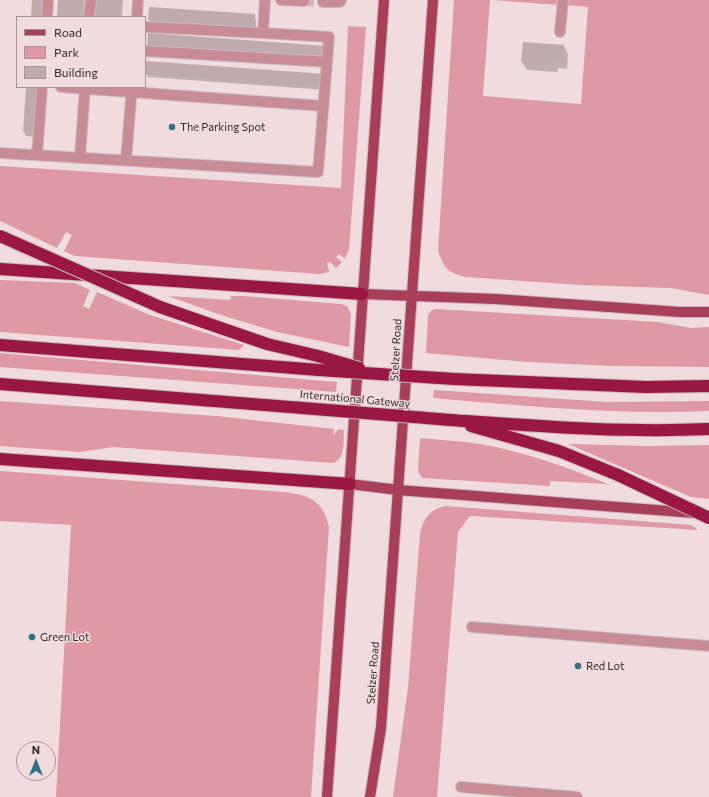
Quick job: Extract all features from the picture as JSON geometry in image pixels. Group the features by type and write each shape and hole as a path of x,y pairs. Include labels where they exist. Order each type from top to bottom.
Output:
{"highway":[{"path":"0,236 160,307 267,344 384,374"},
{"path":"2,270 362,294"},
{"path":"0,345 454,379 646,387 709,386"},
{"name":"International Gateway","path":"0,384 451,420 584,428 673,430 709,429"},
{"path":"451,420 559,451 618,475 709,518"},
{"path":"0,459 350,484"}],"main road":[{"path":"327,797 384,0"},
{"name":"Stelzer Road","path":"370,797 381,728 433,0"},
{"path":"362,294 512,300 680,312 709,312"},
{"path":"350,484 398,490 709,514"}],"lane":[{"path":"47,16 48,0"},
{"path":"90,16 91,0"},
{"path":"137,16 138,0"},
{"path":"263,33 266,0"},
{"path":"281,0 304,1"},
{"path":"323,2 340,2 341,0"},
{"path":"560,32 562,0"},
{"path":"0,153 318,172 329,37 146,27"},
{"path":"146,51 327,62"},
{"path":"37,155 42,88"},
{"path":"80,157 85,88 132,90 323,106"},
{"path":"126,160 132,90"},
{"path":"472,627 709,646"},
{"path":"460,788 577,797"}],"green space":[{"path":"454,0 490,0 483,96 581,104 588,7 567,5 567,0 709,0 709,295 671,288 579,285 466,277 455,274 445,266 438,251"},
{"path":"493,0 557,0 558,5"},
{"path":"348,26 366,27 349,249 345,259 339,254 336,257 342,262 336,268 330,262 327,263 329,272 319,274 75,256 64,251 72,235 66,232 57,248 0,221 0,166 341,188"},
{"path":"0,280 75,283 90,290 83,306 89,309 97,292 150,315 244,345 239,350 0,332"},
{"path":"168,296 230,300 231,296 244,296 341,304 347,306 351,314 349,347 277,332 221,315"},
{"path":"436,309 658,322 691,328 709,327 709,367 613,366 527,362 426,353 428,315 432,310"},
{"path":"0,353 337,382 336,392 0,367"},
{"path":"434,390 607,402 709,401 709,411 640,412 536,407 433,398"},
{"path":"0,401 217,416 334,429 333,435 339,429 344,430 343,449 340,457 333,463 113,447 80,452 0,446"},
{"path":"420,438 497,447 561,466 608,484 550,481 550,486 422,478 418,471"},
{"path":"568,444 647,446 709,445 709,499 691,497"},
{"path":"0,471 284,492 308,497 319,505 329,527 311,797 56,797 71,525 0,521"},
{"path":"446,506 691,525 698,530 470,516 458,532 437,797 393,797 408,687 420,534 425,519 440,507"}],"building":[{"path":"32,0 45,0 44,16 31,16"},
{"path":"58,0 83,0 82,16 57,16"},
{"path":"96,0 121,0 120,16 95,16"},
{"path":"149,7 255,14 254,27 148,20"},
{"path":"148,33 327,46 326,59 147,46"},
{"path":"523,42 564,45 563,61 554,61 553,65 521,62"},
{"path":"146,61 325,74 324,87 146,74"},
{"path":"26,88 39,88 35,133 23,132"}],"tunnel":[{"path":"304,1 323,2"}],"place":[{"name":"The Parking Spot","path":"172,127"},
{"name":"Green Lot","path":"32,637"},
{"name":"Red Lot","path":"578,666"}]}
